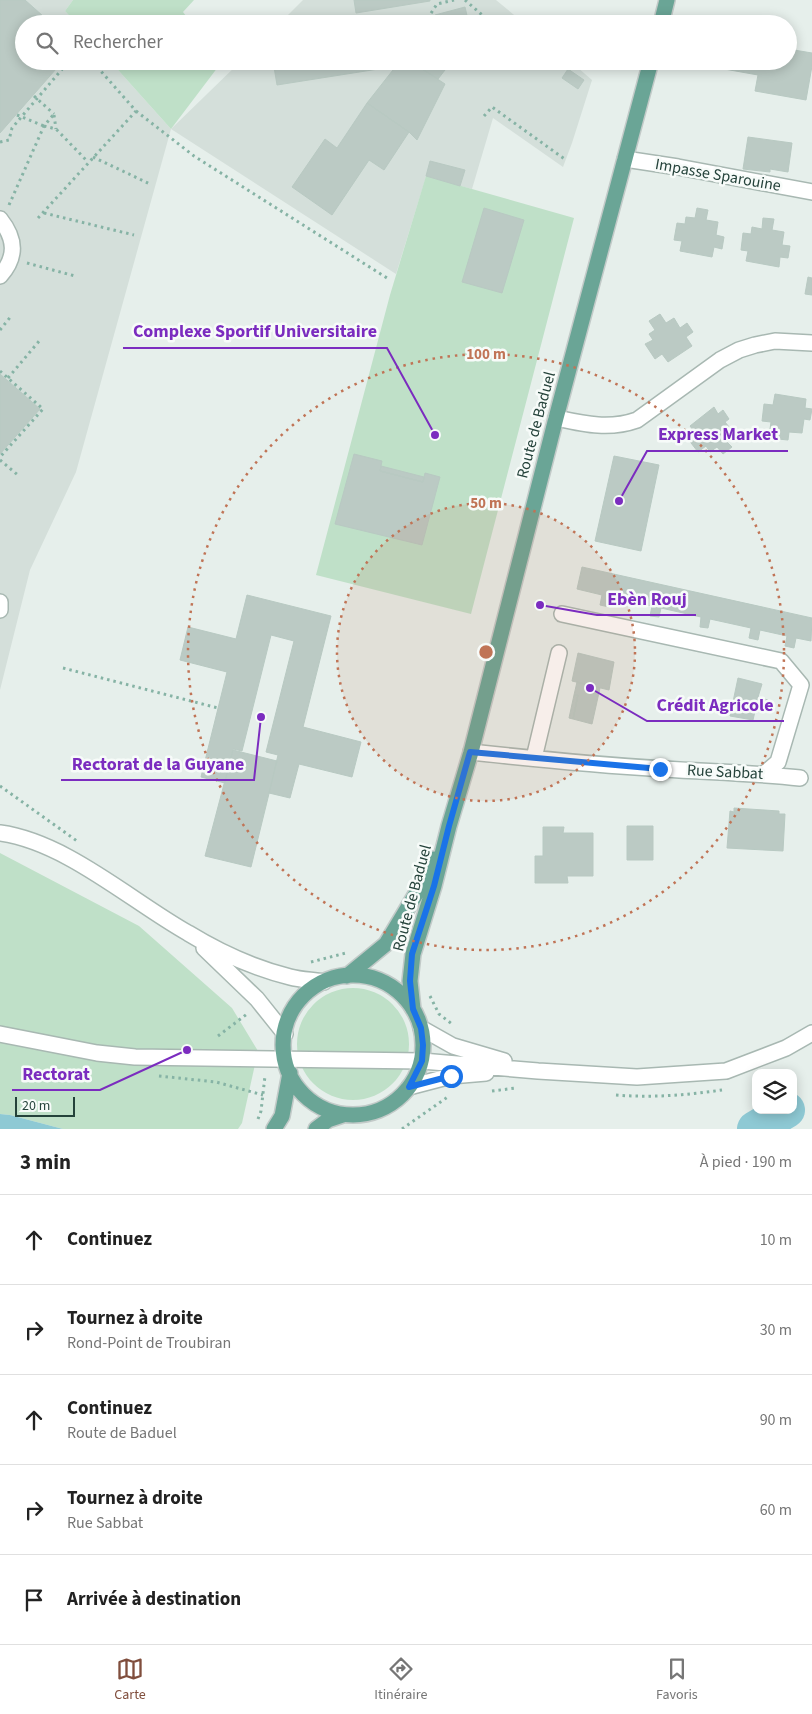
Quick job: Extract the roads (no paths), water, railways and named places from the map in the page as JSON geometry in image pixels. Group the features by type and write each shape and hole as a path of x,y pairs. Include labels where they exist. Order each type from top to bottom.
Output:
{"main road":[{"path":"663,15 667,0"},
{"name":"Route de Baduel","path":"413,1009 410,981 412,954 434,886 470,752 649,70"},
{"name":"Route de Baduel","path":"347,976 386,944 422,884 449,826"},
{"path":"274,1129 282,1116 288,1066 285,1034 290,1018 298,1003 310,991 324,982 347,976 370,978 392,987 404,997 413,1009 421,1028 422,1061 409,1087 396,1100 380,1110 362,1115 344,1115 326,1110 311,1101 299,1088 288,1066"},
{"path":"316,1129 328,1120 344,1115"}],"street":[{"name":"Impasse Sparouine","path":"625,160 678,167 812,192"},
{"path":"0,219 12,238 12,258 6,270 0,276"},
{"path":"556,418 602,427 625,424 637,420 720,360 739,350 775,341 812,343"},
{"path":"0,602 0,610"},
{"path":"562,614 781,661 801,685 778,762 764,774"},
{"path":"534,758 559,653"},
{"name":"Rue Sabbat","path":"470,752 660,769 764,774 800,778"},
{"path":"0,833 34,842 86,868 188,934 252,965 290,977 324,982"},
{"path":"188,934 257,999 285,1034"},
{"path":"421,1028 453,1046 538,1071"},
{"path":"0,1034 97,1054 135,1057 288,1066 422,1061 637,1077 726,1071 786,1048 812,1033"},
{"path":"409,1087 451,1076 538,1071"}],"water":[{"path":"0,1114 10,1115 63,1129 0,1129"}],"waterway":[{"path":"755,1129 780,1114"}],"place":[{"name":"Complexe Sportif Universitaire","path":"435,435"},
{"name":"Express Market","path":"619,501"},
{"name":"Ebèn Rouj","path":"540,605"},
{"name":"Crédit Agricole","path":"590,688"},
{"name":"Rectorat de la Guyane","path":"261,717"},
{"name":"Rectorat","path":"187,1050"}]}
